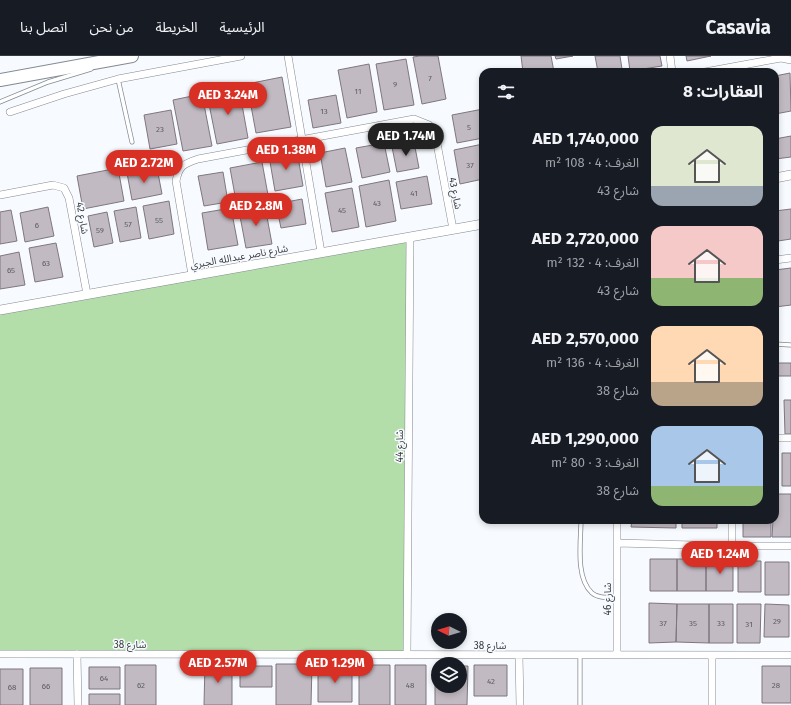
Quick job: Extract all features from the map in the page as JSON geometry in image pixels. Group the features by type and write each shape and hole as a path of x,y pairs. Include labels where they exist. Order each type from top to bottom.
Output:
{"main road":[{"path":"0,80 129,57"}],"street":[{"path":"10,112 64,94 118,79 241,56"},
{"path":"288,56 321,252"},
{"path":"670,56 672,68"},
{"path":"726,68 781,58 791,60"},
{"name":"شارع 43","path":"192,275 176,181 178,170 186,163 198,159 414,119 429,125 435,133 453,229"},
{"path":"779,177 791,175"},
{"name":"شارع 42","path":"0,195 53,185 64,188 69,198 86,294"},
{"name":"شارع ناصر عبدالله الجبري","path":"0,310 479,225"},
{"name":"شارع 44","path":"407,655 410,237"},
{"path":"779,260 791,258"},
{"path":"779,438 791,438"},
{"name":"شارع 46","path":"617,524 617,655"},
{"path":"732,524 732,546"},
{"path":"617,543 791,546"},
{"name":"شارع 38","path":"0,654 791,655"},
{"path":"77,654 78,705"},
{"name":"شارع 38","path":"519,655 520,705"},
{"path":"712,655 712,705"}],"lane":[{"path":"0,102 48,82 129,57"},
{"path":"118,79 132,142"},
{"path":"779,344 791,345"},
{"path":"581,524 581,572 587,586 593,594 601,597 617,597"},
{"path":"580,655 580,705"}],"green space":[{"path":"410,237 407,655 0,654 0,310"}],"building":[{"path":"438,56 446,99 422,104 413,57"},
{"path":"521,56 551,56 553,68 522,68"},
{"path":"555,56 573,56 556,59"},
{"path":"595,56 620,56 622,68 597,68"},
{"path":"628,56 660,56 662,66 649,68 630,68"},
{"path":"686,56 711,56 687,61"},
{"path":"406,59 414,105 384,110 376,64"},
{"path":"369,64 377,112 347,118 338,70"},
{"path":"790,73 791,111 779,113 779,75"},
{"path":"282,77 291,127 256,133 247,84"},
{"path":"239,88 248,138 217,144 207,94"},
{"path":"202,94 212,146 183,151 173,100"},
{"path":"336,95 341,123 313,128 308,100"},
{"path":"171,110 177,144 150,149 144,115"},
{"path":"479,110 479,139 457,143 452,115"},
{"path":"791,136 791,157 779,158 779,138"},
{"path":"414,142 419,168 397,172 392,147"},
{"path":"384,143 390,172 362,178 356,148"},
{"path":"479,145 479,180 460,184 454,150"},
{"path":"345,148 352,182 326,187 320,153"},
{"path":"297,151 303,186 275,191 269,156"},
{"path":"262,162 268,195 236,201 230,168"},
{"path":"118,168 124,201 83,209 77,176"},
{"path":"157,168 162,194 132,200 127,173"},
{"path":"223,172 228,202 204,206 198,176"},
{"path":"427,176 432,204 401,209 396,182"},
{"path":"389,180 396,221 366,227 359,186"},
{"path":"352,188 359,227 332,232 325,193"},
{"path":"302,199 306,224 281,228 276,204"},
{"path":"169,201 174,234 149,239 143,206"},
{"path":"265,206 272,244 246,248 239,211"},
{"path":"48,207 54,236 25,242 20,213"},
{"path":"136,207 141,238 120,242 114,211"},
{"path":"231,208 238,245 208,250 202,213"},
{"path":"791,209 791,239 779,241 779,210"},
{"path":"11,210 17,241 0,244 0,212"},
{"path":"107,212 113,243 94,247 88,216"},
{"path":"56,243 63,277 35,282 29,248"},
{"path":"19,252 25,285 0,289 0,256"},
{"path":"791,268 791,305 779,306 779,270"},
{"path":"779,363 791,363 791,376 779,376"},
{"path":"784,400 791,400 791,434 785,434"},
{"path":"782,453 791,453 791,486 782,486"},
{"path":"779,494 791,494 791,537 772,537 773,524 779,524"},
{"path":"631,524 676,524 676,528 631,527"},
{"path":"682,524 717,524 717,528 682,528"},
{"path":"743,524 771,524 771,537 743,537"},
{"path":"650,559 677,559 677,591 650,591"},
{"path":"677,559 706,559 706,591 677,591"},
{"path":"706,559 733,559 733,591 706,591"},
{"path":"738,561 761,561 761,592 738,592"},
{"path":"765,562 789,562 789,595 765,595"},
{"path":"649,603 677,604 676,642 649,643"},
{"path":"677,604 709,604 709,643 676,642"},
{"path":"709,604 733,604 733,643 709,643"},
{"path":"737,604 761,604 760,643 737,643"},
{"path":"765,604 789,605 789,637 764,637"},
{"path":"205,663 232,663 232,705 204,705"},
{"path":"276,664 312,664 311,705 276,705"},
{"path":"125,665 156,665 156,705 125,705"},
{"path":"318,665 352,666 352,702 318,702"},
{"path":"359,665 390,665 390,705 359,705"},
{"path":"395,665 426,665 426,705 395,705"},
{"path":"474,665 507,665 507,696 474,696"},
{"path":"240,666 272,666 272,687 240,687"},
{"path":"468,666 467,705 435,705 435,693 467,693"},
{"path":"762,666 791,666 791,703 762,703"},
{"path":"89,667 120,667 120,689 89,689"},
{"path":"30,668 62,668 62,705 30,705"},
{"path":"0,669 23,669 23,705 0,705"},
{"path":"89,694 120,694 120,705 89,705"}]}
